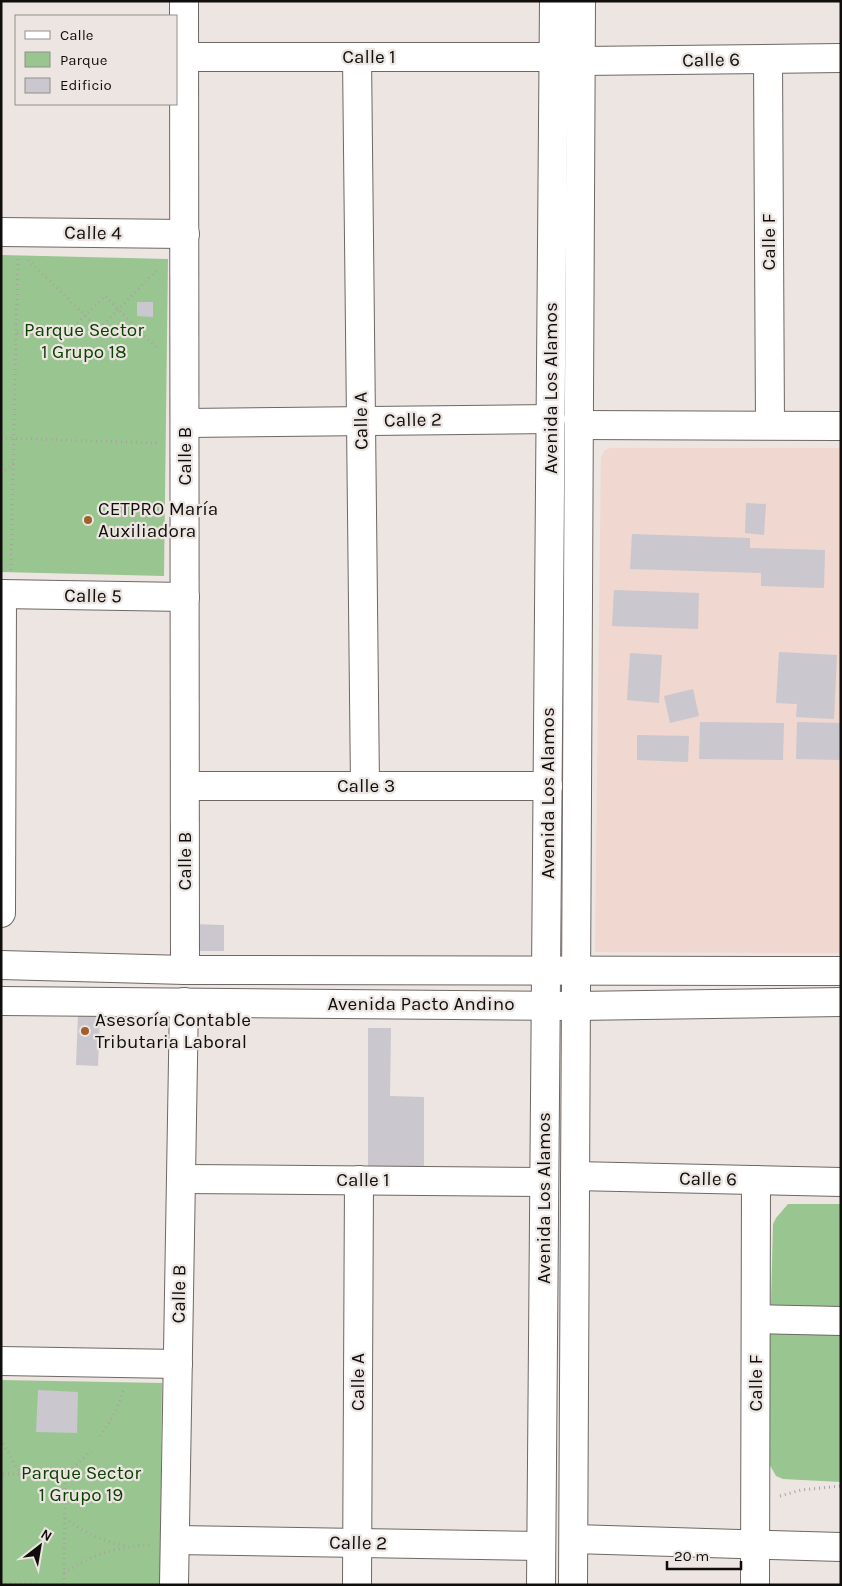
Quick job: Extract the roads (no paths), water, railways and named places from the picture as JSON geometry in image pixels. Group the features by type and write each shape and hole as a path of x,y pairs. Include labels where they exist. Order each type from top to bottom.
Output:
{"street":[{"name":"Calle B","path":"184,1 186,970"},
{"name":"Avenida Los Alamos","path":"541,1585 554,1"},
{"name":"Avenida Los Alamos","path":"573,1585 581,1"},
{"name":"Calle 1","path":"184,57 554,57"},
{"name":"Calle A","path":"357,57 365,786"},
{"name":"Calle 6","path":"581,61 841,58"},
{"name":"Calle F","path":"768,59 770,425"},
{"name":"Calle 4","path":"10,232 185,239"},
{"name":"Calle 2","path":"185,433 361,421 551,419"},
{"path":"579,425 841,426"},
{"path":"1,913 9,585"},
{"name":"Calle 5","path":"9,585 185,597"},
{"name":"Calle 3","path":"185,786 548,786"},
{"name":"Avenida Pacto Andino","path":"1,965 186,970 841,971"},
{"name":"Avenida Pacto Andino","path":"1,1001 546,1006 841,1002"},
{"name":"Calle B","path":"174,1585 166,1543 178,1364 184,1002"},
{"name":"Calle 6","path":"576,1176 841,1182"},
{"name":"Calle 1","path":"182,1179 544,1182"},
{"name":"Calle A","path":"357,1585 359,1180"},
{"name":"Calle F","path":"755,1585 756,1180"},
{"path":"756,1319 841,1321"},
{"path":"1,1361 178,1364"},
{"path":"574,1540 841,1547"},
{"name":"Calle 2","path":"166,1543 357,1543 541,1546"}],"place":[{"name":"CETPRO María Auxiliadora","path":"88,520"},
{"name":"Asesoría Contable Tributaria Laboral","path":"85,1031"}],"park label":[{"name":"Parque Sector 1 Grupo 18","path":"84,341"},
{"name":"Parque Sector 1 Grupo 19","path":"81,1484"}]}
